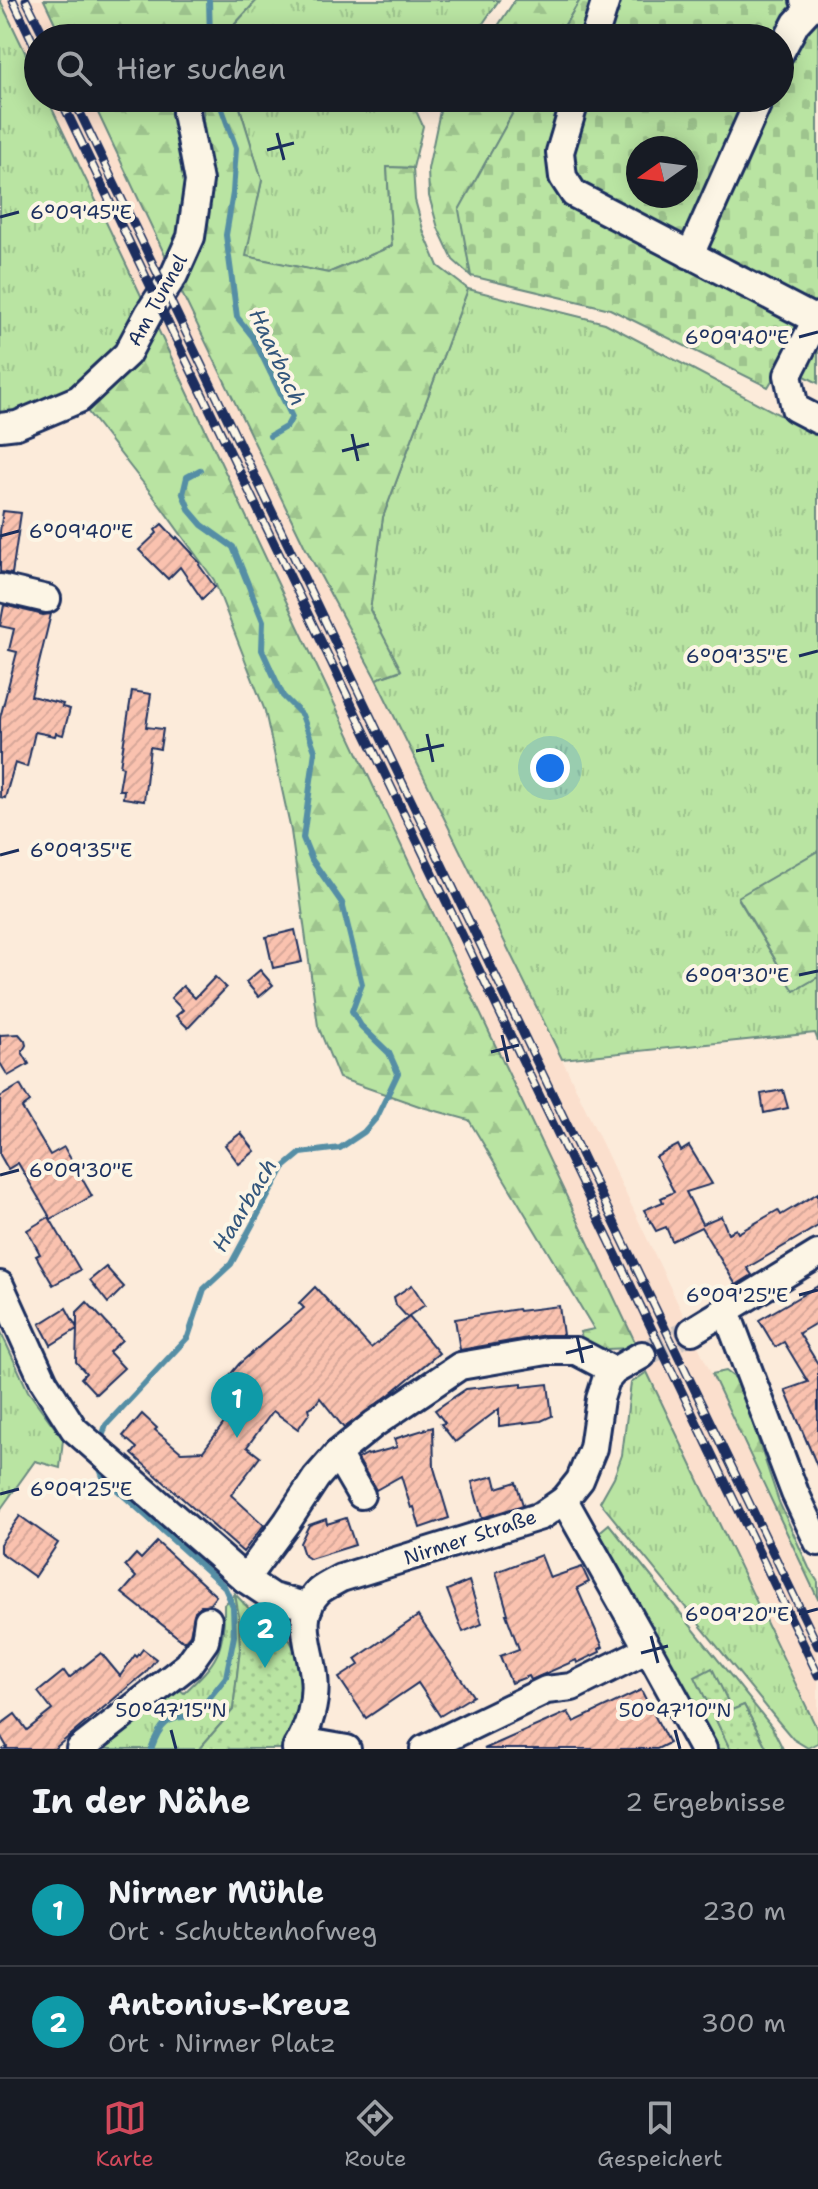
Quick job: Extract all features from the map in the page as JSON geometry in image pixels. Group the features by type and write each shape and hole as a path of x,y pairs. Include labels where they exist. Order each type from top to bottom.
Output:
{"street":[{"path":"598,24 606,0"},
{"path":"794,27 810,8"},
{"name":"Am Tunnel","path":"0,427 17,425 79,399 127,354 174,275 191,237 199,181 186,112"},
{"path":"572,112 560,152 563,177 574,194 817,319 788,375 807,414"},
{"path":"690,255 754,112"},
{"path":"0,588 47,599"},
{"path":"692,1331 818,1254"},
{"path":"0,1285 44,1382 74,1429 245,1579 272,1597 309,1607 305,1625 315,1698 299,1745 347,1749"},
{"path":"726,1311 795,1493 818,1542"},
{"path":"245,1579 316,1478 337,1454 374,1424 460,1366 547,1351 576,1351 614,1371 642,1355"},
{"name":"Nirmer Straße","path":"309,1607 319,1592 341,1578 541,1516 564,1500 580,1480 586,1465 597,1429 600,1399 606,1380 614,1371"},
{"path":"337,1454 361,1495"},
{"path":"564,1500 703,1749"},
{"path":"80,1749 188,1665 205,1641 208,1620"},
{"path":"424,1749 546,1690 572,1687 648,1649"}],"shaded area":[{"path":"0,0 44,0 55,24 24,24 24,50"},
{"path":"54,112 98,112 305,547 376,679 562,1059 818,1599 818,1731 648,1377 636,1344"}],"green space":[{"path":"0,0 24,50 24,112 54,112 145,304 121,347 74,392 0,419"},
{"path":"44,0 257,0 235,24 55,24"},
{"path":"257,0 499,0 483,24 235,24"},
{"path":"515,0 580,0 565,24 499,24"},
{"path":"580,0 818,0 818,383 782,364 768,387 610,309 471,276 459,210 513,112 794,112 794,24 565,24"},
{"path":"98,112 175,112 192,179 184,234 170,266"},
{"path":"203,112 241,112 262,180 246,256 328,273 392,246 387,167 413,168 415,200 438,266 468,289 383,517 370,610 401,670 376,679 305,547 177,283 204,181"},
{"path":"241,112 416,112 423,126 413,168 387,167 392,246 328,273 245,256 262,180"},
{"path":"440,112 513,112 460,210 471,276 453,260 438,228 429,196 428,169"},
{"path":"468,289 605,323 818,435 818,851 738,898 794,991 818,977 818,1041 815,1033 562,1059 376,679 400,671 370,610 383,517"},
{"path":"156,325 636,1344 630,1348 608,1349 603,1356 583,1341 580,1332 594,1329 469,1120 339,1078 318,1026 291,831 265,711 214,580 84,407"},
{"path":"818,851 818,977 794,991 738,897"},
{"path":"0,1330 28,1391 63,1439 60,1468 35,1461 0,1510"},
{"path":"726,1371 738,1380 779,1502 818,1582 818,1599 712,1374"},
{"path":"647,1372 818,1731 818,1743 808,1748 793,1739 600,1502 622,1455 631,1383"},
{"path":"609,1524 772,1727 783,1749 767,1749 744,1705 732,1710 696,1678 730,1749 714,1749 596,1535"},
{"path":"235,1594 240,1649 233,1710 199,1749 104,1749 179,1689 184,1693 204,1673 220,1645 224,1605"},
{"path":"235,1594 255,1615 268,1622 272,1616 294,1648 299,1664 301,1697 282,1749 199,1749 233,1710 240,1649"},
{"path":"712,1668 732,1710 744,1705 767,1749 730,1749 695,1677"}],"building":[{"path":"3,511 21,513 12,574 0,572"},
{"path":"162,524 193,554 215,587 202,599 180,567 168,579 139,550"},
{"path":"4,605 43,615 51,614 31,696 63,704 62,707 70,709 63,735 35,732 27,767 15,763 5,798 0,797 0,718 17,652 9,650 14,629 0,626"},
{"path":"132,691 151,694 146,727 163,729 160,749 150,747 144,801 123,798 124,790 119,790"},
{"path":"295,930 302,962 273,968 266,937"},
{"path":"260,970 273,985 259,997 246,982"},
{"path":"215,977 226,988 188,1028 176,1016 183,1010 171,998 183,986 195,998"},
{"path":"19,1034 25,1041 22,1052 29,1064 8,1076 0,1063 0,1035"},
{"path":"20,1085 30,1102 22,1108 50,1155 64,1147 92,1196 51,1219 18,1163 8,1169 0,1155 0,1097"},
{"path":"783,1090 788,1108 764,1113 761,1094"},
{"path":"241,1133 255,1151 239,1164 225,1145"},
{"path":"678,1145 681,1151 689,1146 712,1184 686,1192 702,1224 721,1216 728,1233 736,1229 738,1233 778,1210 781,1215 818,1193 818,1226 747,1268 752,1275 736,1285 701,1227 672,1241 666,1227 656,1231 644,1210 663,1202 661,1198 674,1192 656,1157"},
{"path":"49,1217 80,1270 53,1285 36,1256 40,1254 27,1230"},
{"path":"106,1267 124,1287 108,1303 90,1280"},
{"path":"412,1285 425,1305 407,1317 396,1305 394,1297"},
{"path":"818,1286 818,1322 799,1333 818,1364 818,1468 785,1390 808,1382 784,1342 775,1347 759,1320"},
{"path":"315,1287 371,1348 409,1317 439,1353 344,1428 320,1398 309,1408 310,1412 298,1429 273,1411 247,1447 260,1457 231,1495 264,1525 243,1552 132,1454 137,1448 123,1436 142,1414 181,1452 203,1451 249,1390 229,1376 304,1308 299,1303"},
{"path":"87,1302 122,1340 109,1352 124,1368 96,1394 81,1378 86,1373 76,1362 77,1329 51,1345 40,1324 66,1308 77,1328 77,1312"},
{"path":"559,1306 563,1335 545,1335 460,1350 455,1319"},
{"path":"522,1383 522,1387 548,1384 552,1416 541,1421 499,1426 499,1409 455,1442 435,1410 466,1389"},
{"path":"433,1427 434,1468 449,1518 420,1528 401,1476 376,1490 358,1459 397,1447 394,1439"},
{"path":"494,1476 497,1488 516,1482 523,1505 482,1518 472,1482"},
{"path":"20,1516 58,1543 35,1577 0,1552 0,1544"},
{"path":"346,1518 355,1545 310,1559 304,1555 300,1543 309,1525 326,1519 327,1524"},
{"path":"157,1542 216,1596 210,1604 195,1611 190,1635 184,1642 122,1593 136,1577 125,1566 136,1554 141,1559"},
{"path":"541,1555 550,1578 582,1567 589,1582 577,1588 603,1647 599,1649 600,1652 577,1663 576,1660 531,1680 529,1676 511,1683 500,1656 519,1649 506,1614 496,1572"},
{"path":"469,1581 482,1624 463,1632 447,1590"},
{"path":"418,1616 473,1696 440,1716 418,1683 366,1718 339,1678 359,1665 355,1659"},
{"path":"143,1649 156,1659 145,1673 54,1749 4,1749 7,1747 0,1735 0,1725 15,1714 27,1730 52,1710 38,1692 64,1671 69,1678 101,1653 120,1676"},
{"path":"641,1690 669,1743 657,1749 484,1749 568,1712 574,1722"}],"waterway":[{"name":"Haarbach","path":"209,0 210,24"},
{"name":"Haarbach","path":"223,112 236,148 226,235 237,317 253,337 292,417 287,426 270,436"},
{"name":"Haarbach","path":"103,1434 106,1425 188,1337 204,1289 231,1264 283,1168 301,1153 340,1148 364,1132 377,1117 398,1073 389,1053 361,1026 352,1011 362,984 342,903 312,860 303,838 315,751 302,715 283,696 262,650 263,621 233,547 202,525 190,511 183,494 187,477 200,470"},
{"name":"Haarbach","path":"100,1469 103,1477 224,1586 233,1606 234,1636 226,1677 195,1716 166,1723 151,1749"}],"tunnel":[{"path":"642,1355 692,1331"}],"railway":[{"path":"13,0 24,24"},
{"path":"26,0 38,24"},
{"path":"67,112 818,1675"},
{"path":"80,112 818,1646"}],"place":[{"name":"Nirmer Mühle","path":"237,1438"},
{"name":"Antonius-Kreuz","path":"265,1668"}]}
